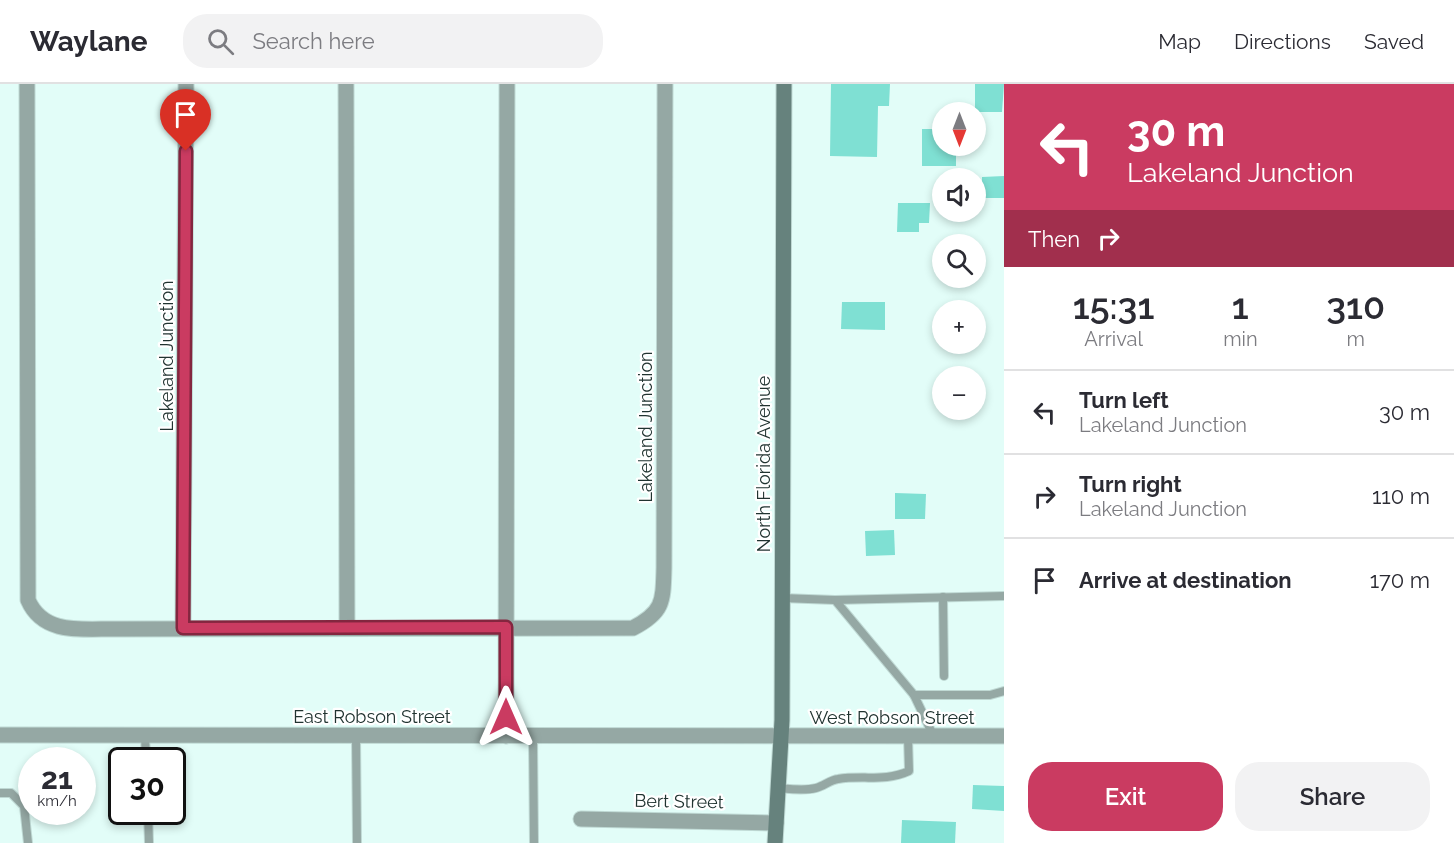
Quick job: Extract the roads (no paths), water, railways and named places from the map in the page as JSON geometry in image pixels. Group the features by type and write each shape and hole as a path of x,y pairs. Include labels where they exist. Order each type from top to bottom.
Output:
{"street":[{"name":"Lakeland Junction","path":"27,84 28,600 33,612 45,622 58,628 633,628 652,618 663,601 664,84"},
{"name":"Lakeland Junction","path":"183,628 186,84"},
{"path":"346,84 347,627"},
{"path":"506,736 507,84"},
{"name":"North Florida Avenue","path":"775,843 781,737 784,84"},
{"name":"East Robson Street","path":"0,735 781,737"},
{"name":"West Robson Street","path":"781,737 1004,736"},
{"name":"Bert Street","path":"581,819 776,823"}],"lane":[{"path":"782,598 835,600 1004,596"},
{"path":"943,597 944,676"},
{"path":"835,600 914,695 934,737"},
{"path":"914,695 990,695 1004,691"},
{"path":"145,735 145,747"},
{"path":"356,736 357,843"},
{"path":"533,736 534,843"},
{"path":"778,789 809,789 837,779 875,779 900,775 909,771 908,737"},
{"path":"0,793 11,793 24,806 28,843"},
{"path":"148,825 149,843"}]}
